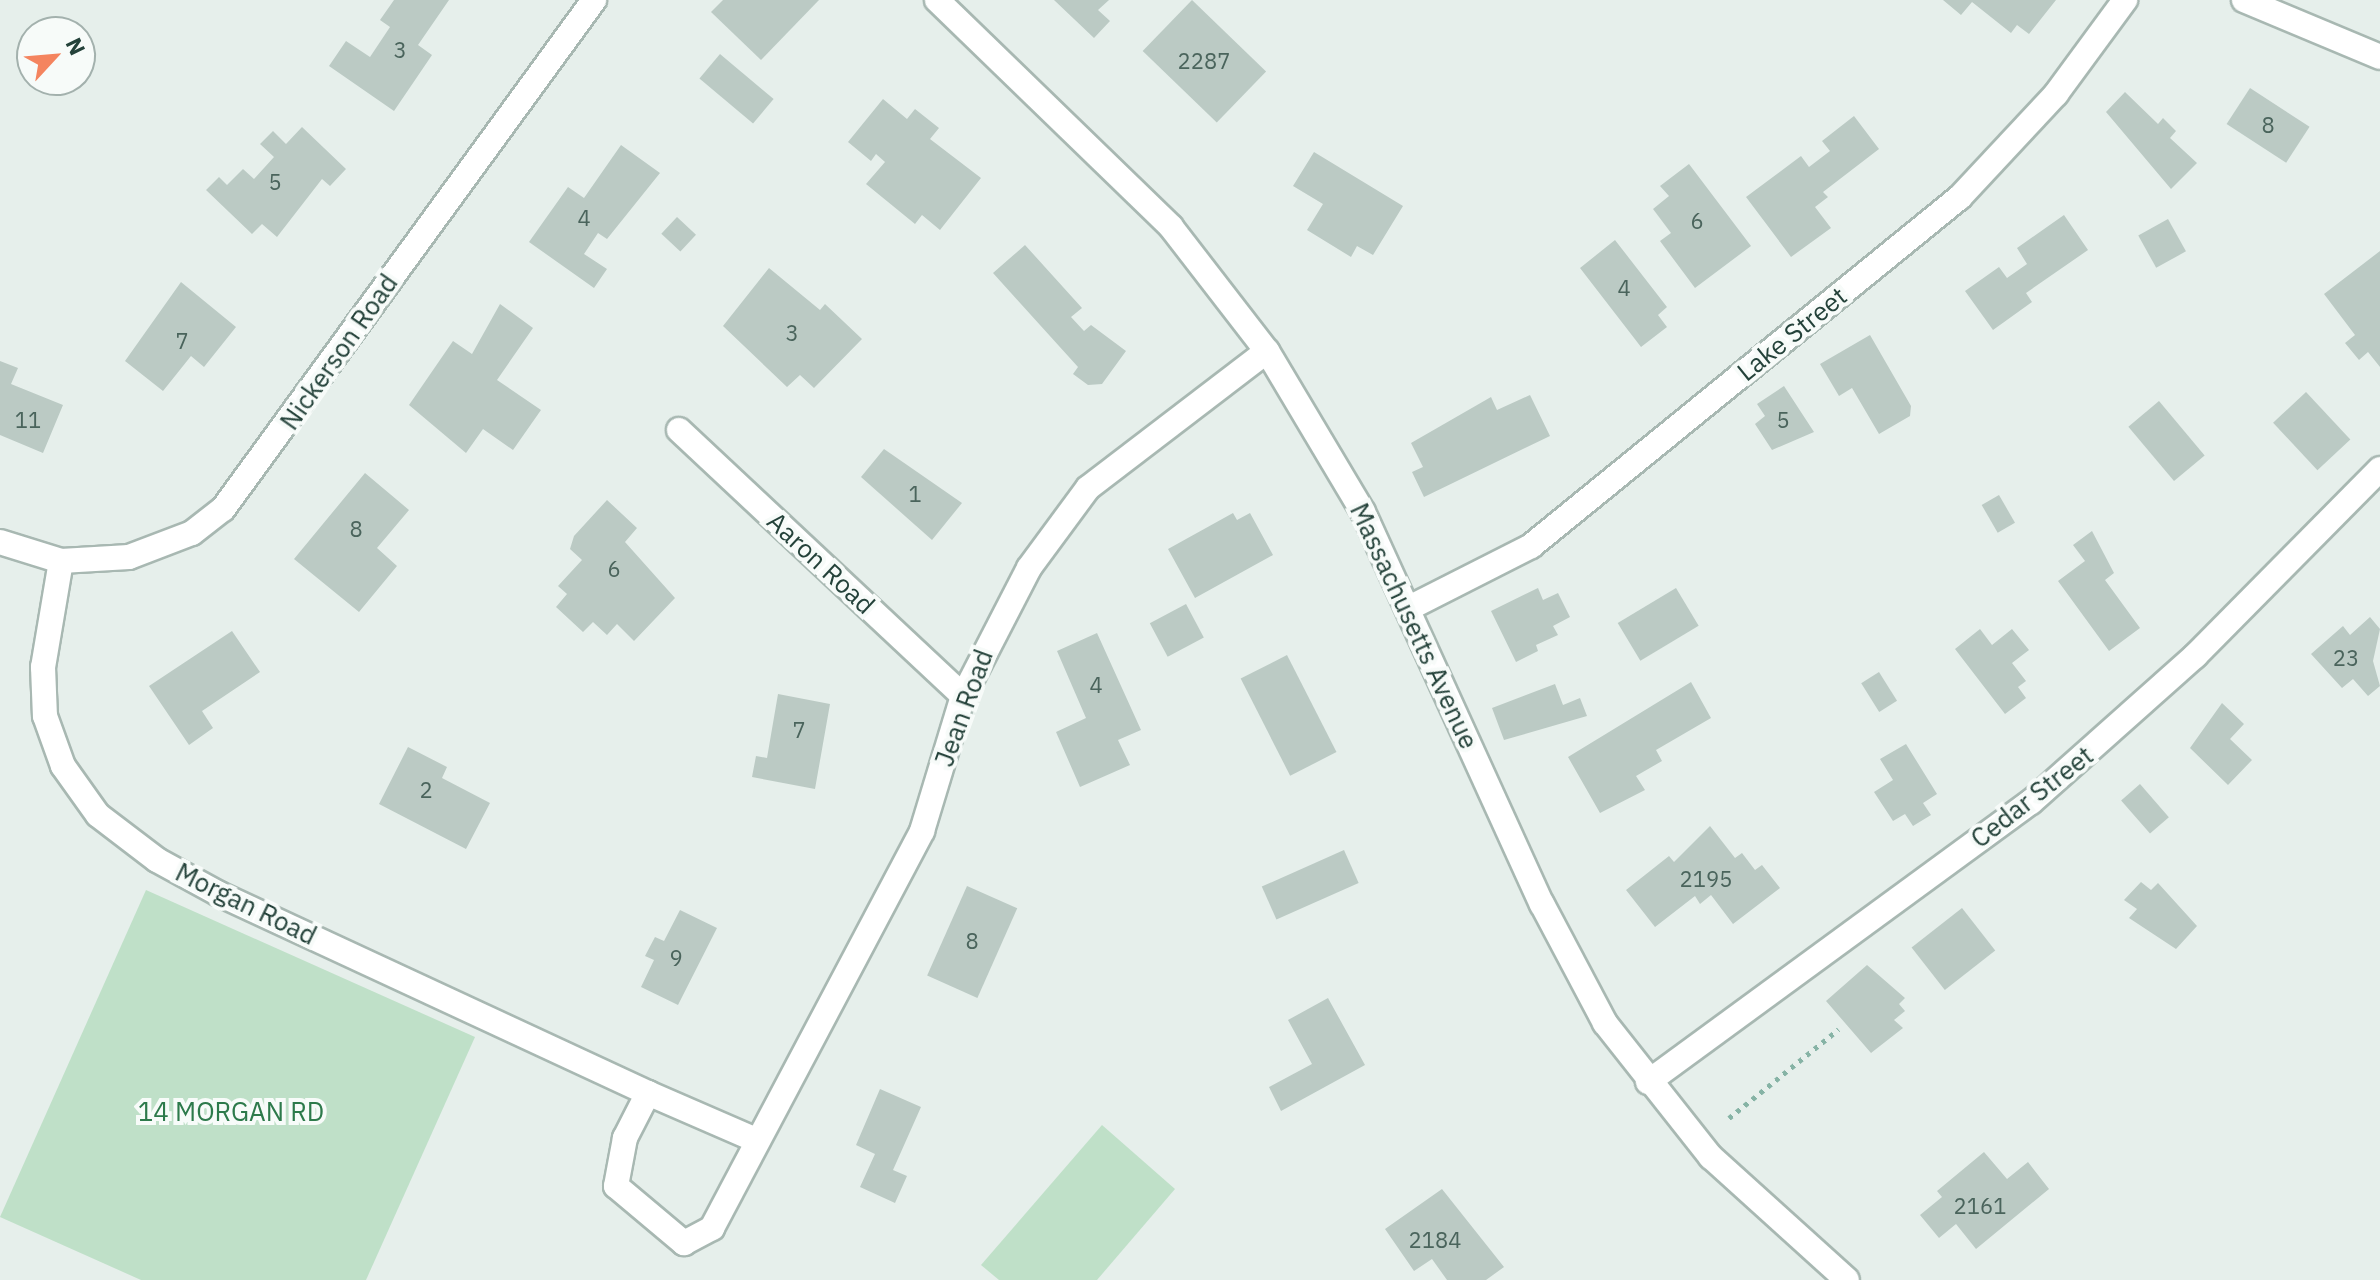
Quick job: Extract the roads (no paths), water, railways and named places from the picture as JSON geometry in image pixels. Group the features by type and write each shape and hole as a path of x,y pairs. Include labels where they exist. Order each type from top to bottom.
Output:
{"street":[{"name":"Nickerson Road","path":"0,542 61,561 162,548 223,509 594,0"},
{"name":"Massachusetts Avenue","path":"937,0 1171,227 1267,351 1363,512 1573,968 1648,1082 1711,1157 1847,1280"},
{"name":"Lake Street","path":"1409,608 1531,546 1960,197 2056,94 2125,0"},
{"path":"2244,0 2380,57"},
{"name":"Jean Road","path":"648,1093 625,1138 616,1186 684,1243 712,1228 922,831 963,696 1029,568 1088,488 1267,351"},
{"name":"Aaron Road","path":"679,430 963,696"},
{"name":"Cedar Street","path":"1648,1082 2031,802 2195,656 2380,469"},
{"name":"Morgan Road","path":"61,561 43,667 45,716 63,766 98,815 157,860 219,894 648,1093"},
{"path":"648,1093 756,1140"}],"park label":[{"name":"14 MORGAN RD","path":"231,1112"}]}
